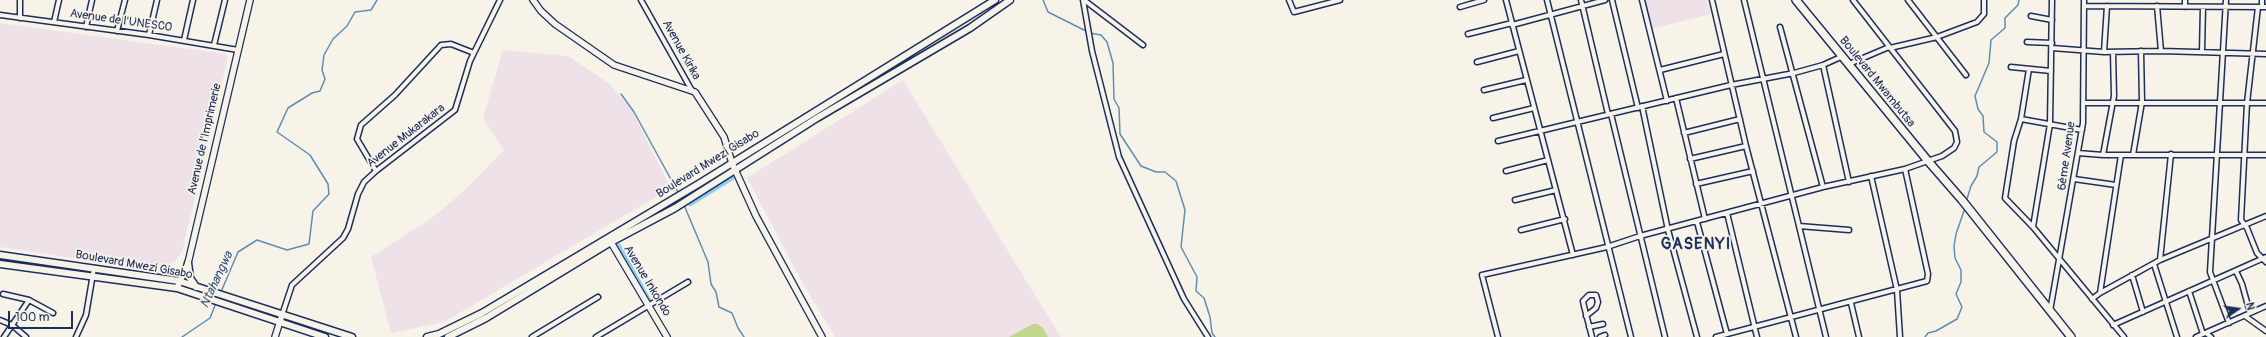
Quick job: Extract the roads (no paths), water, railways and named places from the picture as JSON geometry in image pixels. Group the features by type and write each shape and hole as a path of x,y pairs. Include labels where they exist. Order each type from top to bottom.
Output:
{"highway":[{"name":"Boulevard Mwambutsa","path":"1796,0 1843,56 1953,195 1968,210 2071,337"}],"main road":[{"name":"Boulevard Mwezi Gisabo","path":"448,337 486,318 550,279 662,205 995,0"},
{"name":"Boulevard Mwezi Gisabo","path":"426,337 462,324 546,273 675,208 884,77 970,28 1007,1"},
{"path":"880,70 884,77"},
{"path":"662,205 666,213"},
{"name":"Boulevard Mwezi Gisabo","path":"0,255 179,281 196,287 202,292"},
{"path":"34,268 36,260"},
{"path":"188,263 190,278 196,287"},
{"name":"Boulevard Mwezi Gisabo","path":"0,264 202,292 332,334 352,337"},
{"path":"546,273 550,279"},
{"name":"Boulevard Mwezi Gisabo","path":"281,318 325,337"}],"street":[{"path":"20,0 20,18"},
{"path":"54,22 59,0"},
{"path":"86,27 92,0"},
{"path":"117,31 125,0"},
{"path":"149,35 158,0"},
{"path":"184,40 192,0"},
{"path":"214,45 225,0"},
{"name":"Avenue de l'Imprimerie","path":"177,288 188,263 250,0"},
{"name":"Avenue Mukarakara","path":"281,318 292,285 343,238 351,222 361,187 376,171 455,110 474,53 500,0"},
{"path":"533,0 541,11 558,27 614,65 691,89 695,92 724,137 732,162 760,223 822,337"},
{"name":"Avenue Kirika","path":"641,0 691,89"},
{"path":"1084,0 1143,45"},
{"path":"1084,0 1092,51 1119,157 1184,299 1208,337"},
{"path":"1289,0 1294,12 1340,0"},
{"path":"1460,7 1484,0"},
{"path":"1506,0 1540,132 1565,218 1573,255"},
{"path":"1546,0 1607,247 1631,337"},
{"path":"1581,0 1665,337"},
{"path":"1468,34 1605,0"},
{"path":"1612,0 1640,107 1668,230 1697,337"},
{"path":"1642,0 1667,101"},
{"path":"1712,0 1746,146 1796,337"},
{"path":"1744,0 1826,337"},
{"path":"1498,337 1482,275 1607,247 1640,236 1706,220 1823,187 1905,169 1942,156 1954,148 1957,135 1853,0"},
{"path":"1908,0 1966,75"},
{"path":"1849,64 1889,47 1936,37 1977,22 1984,14 1984,0"},
{"path":"2033,227 2050,124 2052,0"},
{"name":"6ème Avenue","path":"2050,312 2082,130 2084,103 2084,0"},
{"path":"2135,6 2136,0"},
{"path":"2184,7 2185,0"},
{"path":"2226,0 2210,272 2229,322"},
{"path":"2262,0 2247,103 2245,155 2241,188 2241,220 2261,259 2266,262"},
{"path":"2084,6 2262,7"},
{"path":"2104,52 2107,6"},
{"path":"2157,6 2161,51"},
{"path":"2202,52 2203,7"},
{"name":"Avenue de l'UNESCO","path":"0,15 184,40 238,50"},
{"path":"2031,16 2052,20"},
{"path":"1780,27 1794,73 1823,187"},
{"path":"2027,42 2052,43"},
{"path":"376,171 357,139 361,125 395,95 441,45 451,44 474,53"},
{"path":"2052,48 2104,52 2161,51 2266,54"},
{"path":"2134,155 2142,102 2141,51"},
{"path":"1477,62 1519,52"},
{"path":"2103,155 2113,102 2114,52"},
{"path":"1660,70 1724,54"},
{"path":"1498,141 1732,85 1794,73 1823,65 1843,56"},
{"path":"1823,65 1849,182"},
{"path":"2011,67 2028,70 2051,71"},
{"path":"2028,70 2021,118 2014,141 2005,196 2033,227 2060,262 2124,337"},
{"path":"1484,90 1526,80"},
{"path":"1676,98 1706,220"},
{"path":"2084,103 2266,103"},
{"path":"1492,118 1534,108"},
{"path":"2021,118 2082,130"},
{"path":"1684,133 1740,119"},
{"path":"1690,158 1746,146"},
{"path":"2078,153 2103,155 2266,155"},
{"path":"2160,260 2170,154"},
{"path":"2100,292 2121,155"},
{"path":"1506,170 1548,160"},
{"path":"1716,337 1924,283 1928,278 1905,169"},
{"path":"1696,184 1753,171"},
{"path":"1871,176 1897,290 1900,337"},
{"path":"2074,179 2116,185"},
{"path":"1515,200 1556,190"},
{"path":"1727,213 1757,337"},
{"path":"2092,299 2100,292 2160,260 2266,216"},
{"path":"1521,230 1565,218"},
{"path":"1698,222 1727,334"},
{"path":"1799,226 1849,230"},
{"name":"Avenue Inkondo","path":"609,240 667,337"},
{"path":"2113,325 2166,302 2213,279 2236,271 2266,257"},
{"path":"2154,264 2177,337"},
{"path":"76,337 86,315 94,268"},
{"path":"2236,271 2242,284 2250,313"},
{"path":"2132,275 2143,312"},
{"path":"596,337 688,282"},
{"path":"2189,291 2204,334 2211,337"},
{"path":"3,294 29,300 53,313"},
{"path":"1586,316 1596,308 1598,302 1596,295 1589,295 1583,301 1586,316 1592,337"},
{"path":"532,337 598,298"},
{"path":"4,337 29,300"},
{"path":"1851,303 1859,337"},
{"path":"2196,337 2266,306"},
{"path":"2244,316 2266,331"},
{"path":"275,337 281,318"},
{"path":"0,320 12,326 26,337"},
{"path":"1589,327 1603,324"},
{"path":"1600,337 1605,335"}],"waterway":[{"name":"Ntahangwa","path":"221,292 238,252 257,240 287,250 309,244 313,211 329,194 328,184 310,155 277,132 288,108 312,93 320,91 325,79 322,70 324,55 333,39 347,26 355,12 371,10 377,0"},
{"path":"1043,0 1048,12 1090,33 1101,35 1107,42 1113,63 1114,99 1119,108 1120,134 1141,166 1156,172 1165,172 1176,181 1185,210 1181,247 1197,277 1196,291 1204,298 1210,317 1212,333 1215,337"},
{"path":"1966,202 1971,186 1977,176 1979,167 1997,152 1997,142 1984,132 1983,116 1978,109 1975,96 1989,63 1991,40 2005,28 2005,18 2018,5 2019,0"},
{"path":"621,94 634,112 679,194"},
{"path":"735,177 741,191"},
{"path":"690,204 732,178"},
{"path":"684,205 708,262 711,284 716,292 719,307 732,313 738,328 744,337"},
{"path":"1925,337 1928,333 1936,331 1957,319 1962,307 1956,294 1961,282 1961,270 1955,258 1954,246 1956,234 1965,208"},
{"path":"619,246 650,302"},
{"name":"Ntahangwa","path":"182,337 210,318 216,303"}],"district":[{"name":"GASENYI","path":"1696,245"}]}
